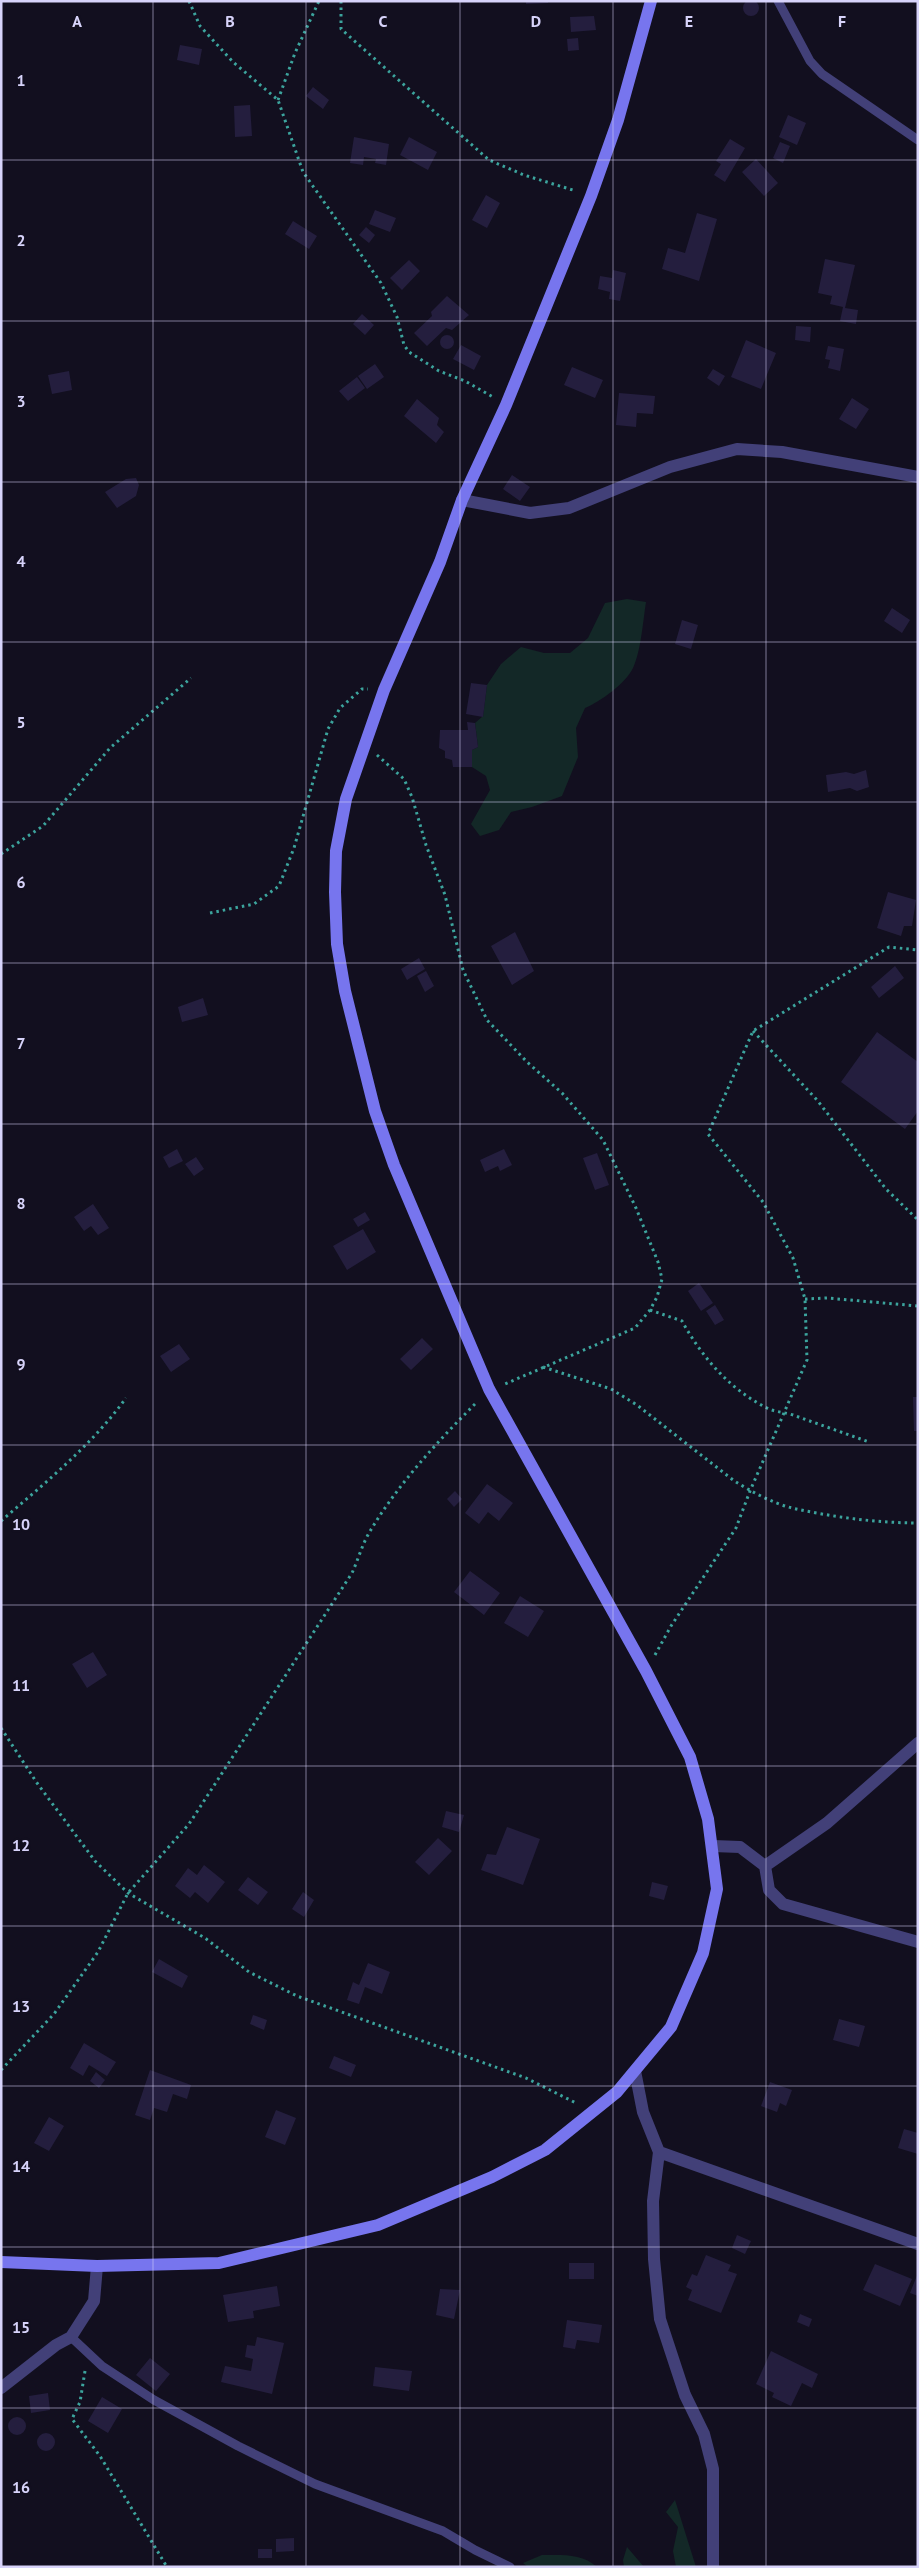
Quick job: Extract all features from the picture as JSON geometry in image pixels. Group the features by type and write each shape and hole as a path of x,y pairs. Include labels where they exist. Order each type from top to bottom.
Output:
{"main road":[{"path":"1,2262 97,2266 219,2263 378,2225 492,2177 544,2150 617,2092 671,2027 703,1953 717,1889 713,1846 690,1757 646,1671 489,1390 394,1164 375,1111 345,991 338,944 335,892 336,851 346,799 384,690 440,562 462,500 506,405 591,196 618,120 651,1"}],"street":[{"path":"462,500 530,513 569,508 670,467 737,449 782,452 918,477"},
{"path":"765,1866 827,1823 918,1743"},
{"path":"713,1846 740,1846 765,1866 769,1890 783,1904 918,1942"},
{"path":"635,2071 643,2112 659,2152 653,2201 654,2259 660,2319 685,2395 704,2434 713,2469 713,2567"},
{"path":"659,2152 918,2244"},
{"path":"1,2388 56,2344 71,2337 94,2301 97,2266"}],"lane":[{"path":"778,1 810,61 822,74 918,140"},
{"path":"71,2337 102,2366 154,2400 238,2446 315,2484 443,2531 475,2550 510,2567"}],"path":[{"path":"190,1 200,26 226,55 278,100 303,172 381,283 397,316 404,345 409,352 439,372 465,380 506,405"},
{"path":"278,100 295,53 319,1"},
{"path":"341,1 342,29 490,160 524,175 591,196"},
{"path":"1,854 43,826 110,748 191,678"},
{"path":"210,914 254,904 279,886 294,848 328,729 340,708 362,689 384,690"},
{"path":"1,2070 54,2014 98,1952 128,1893 188,1824 312,1637 352,1573 368,1534 446,1433 489,1390 584,1352 634,1328 650,1310 657,1297 662,1280 658,1262 636,1208 603,1140 562,1093 527,1062 487,1020 463,970 445,895 426,846 412,797 404,779 365,744"},
{"path":"646,1671 671,1626 736,1528 750,1491 807,1360 805,1299 793,1258 763,1202 708,1134 753,1031 889,947 918,950"},
{"path":"753,1031 817,1100 886,1189 918,1220"},
{"path":"805,1299 827,1298 918,1306"},
{"path":"650,1310 682,1321 702,1354 724,1379 769,1409 784,1412 869,1442"},
{"path":"543,1367 611,1390 637,1405 750,1491 790,1508 890,1523 918,1523"},
{"path":"1,1521 43,1486 111,1418 126,1398"},
{"path":"1,1728 37,1783 95,1862 128,1893 205,1938 249,1972 297,1996 526,2078 592,2112"},
{"path":"92,2357 85,2372 80,2402 72,2419 100,2456 167,2567"}],"green space":[{"path":"627,599 646,602 636,661 630,674 619,686 605,697 585,708 576,728 578,757 562,796 532,807 511,812 499,830 480,836 471,824 490,790 486,776 472,767 472,750 478,747 475,723 483,716 487,685 501,664 521,647 544,653 570,653 588,638 605,603"},
{"path":"675,2500 696,2567 676,2567 673,2551 678,2527 666,2512"},
{"path":"627,2547 644,2567 624,2567 623,2560"},
{"path":"542,2555 578,2557 591,2562 597,2567 528,2567 523,2563"}],"building":[{"path":"748,0 754,0 759,5 757,14 748,16 743,11 743,5"},
{"path":"526,1 548,1 548,3 526,4"},
{"path":"594,16 596,30 571,32 570,17"},
{"path":"578,38 579,50 568,51 567,39"},
{"path":"180,45 202,49 199,65 177,60"},
{"path":"313,87 329,100 323,109 306,96"},
{"path":"250,105 252,136 235,137 234,106"},
{"path":"788,115 806,123 797,145 779,137"},
{"path":"354,137 389,144 386,165 375,163 376,159 364,157 363,165 350,163"},
{"path":"409,137 437,152 428,170 400,155"},
{"path":"730,139 745,148 725,182 714,175 721,164 716,161"},
{"path":"780,142 790,146 783,163 773,158"},
{"path":"756,159 778,183 764,196 742,172"},
{"path":"486,195 500,203 487,228 472,220"},
{"path":"375,210 396,218 390,232 369,224"},
{"path":"697,213 717,219 699,281 662,269 668,248 685,253"},
{"path":"293,221 317,236 309,249 285,234"},
{"path":"366,227 375,235 369,243 359,235"},
{"path":"825,259 855,265 845,308 858,310 856,324 840,321 843,307 830,304 832,296 818,293"},
{"path":"409,260 420,271 402,290 390,278"},
{"path":"613,270 626,273 620,301 609,299 610,292 598,289 600,276 612,278"},
{"path":"447,296 469,315 452,330 446,328 427,346 414,333 432,316 431,312"},
{"path":"362,314 374,325 365,335 353,324"},
{"path":"796,326 811,327 810,342 795,340"},
{"path":"447,335 452,337 454,342 452,347 447,349 442,347 440,342 442,337"},
{"path":"746,340 776,353 761,389 731,377"},
{"path":"461,345 481,356 474,370 453,359"},
{"path":"828,346 844,349 840,371 828,368 830,360 825,359"},
{"path":"375,364 384,377 367,389 358,376"},
{"path":"572,367 603,380 595,398 564,385"},
{"path":"713,369 725,376 719,386 707,378"},
{"path":"69,371 72,390 52,394 48,375"},
{"path":"357,377 365,388 348,401 339,391"},
{"path":"619,393 655,396 653,414 637,413 636,427 616,425"},
{"path":"852,398 869,409 856,429 839,419"},
{"path":"417,399 439,418 437,425 444,432 436,443 404,416"},
{"path":"512,475 530,487 520,501 503,489"},
{"path":"136,478 139,485 136,496 117,508 105,492 126,479"},
{"path":"892,608 910,620 902,633 884,621"},
{"path":"682,620 698,625 691,649 675,644"},
{"path":"471,683 487,685 483,717 466,714"},
{"path":"467,722 475,723 478,747 472,750 472,767 453,767 452,760 445,758 445,751 439,748 440,730 468,730"},
{"path":"866,770 869,787 857,791 850,788 828,792 826,775 846,772 854,774"},
{"path":"888,892 916,900 912,926 904,926 901,936 877,928"},
{"path":"515,932 534,971 512,985 491,946"},
{"path":"419,958 425,969 407,980 401,969"},
{"path":"895,966 904,978 879,998 871,987"},
{"path":"426,971 434,986 425,992 417,976"},
{"path":"203,998 208,1015 182,1022 178,1007"},
{"path":"877,1032 918,1062 918,1111 905,1129 841,1082"},
{"path":"177,1149 183,1161 169,1168 163,1157"},
{"path":"504,1149 512,1165 500,1171 498,1166 485,1172 480,1160"},
{"path":"597,1153 609,1185 595,1190 583,1158"},
{"path":"196,1157 204,1169 194,1176 185,1164"},
{"path":"93,1204 109,1228 98,1235 91,1226 84,1231 74,1217"},
{"path":"365,1212 370,1220 358,1227 353,1219"},
{"path":"363,1229 376,1252 347,1270 333,1246"},
{"path":"699,1283 713,1303 701,1311 688,1291"},
{"path":"715,1305 724,1320 715,1325 706,1311"},
{"path":"422,1338 433,1349 411,1370 400,1359"},
{"path":"179,1344 190,1359 171,1372 160,1356"},
{"path":"913,1397 918,1397 918,1431 914,1431"},
{"path":"487,1484 513,1503 499,1521 488,1512 479,1524 465,1513"},
{"path":"455,1491 462,1499 454,1507 447,1499"},
{"path":"470,1571 500,1593 484,1615 454,1592"},
{"path":"520,1596 544,1611 528,1637 504,1623"},
{"path":"93,1652 107,1675 87,1688 72,1664"},
{"path":"446,1811 464,1815 459,1832 442,1827"},
{"path":"507,1827 540,1839 523,1885 481,1870 487,1854 496,1855"},
{"path":"438,1838 452,1851 429,1875 415,1862"},
{"path":"204,1865 225,1882 208,1903 195,1892 190,1898 175,1886 188,1868 197,1875"},
{"path":"248,1877 268,1892 258,1905 238,1890"},
{"path":"652,1882 668,1886 664,1900 649,1896"},
{"path":"303,1892 314,1900 304,1917 292,1909"},
{"path":"159,1959 188,1976 182,1988 152,1972"},
{"path":"368,1963 390,1972 382,1994 365,1987 359,2004 347,2000 353,1982 359,1985"},
{"path":"253,2015 267,2020 264,2030 250,2024"},
{"path":"839,2019 865,2026 859,2047 833,2040"},
{"path":"84,2043 116,2062 107,2076 89,2065 83,2076 70,2068"},
{"path":"334,2056 356,2065 351,2077 329,2068"},
{"path":"150,2070 191,2085 187,2099 173,2094 167,2112 154,2108 150,2120 135,2115"},
{"path":"96,2072 105,2080 99,2088 90,2081"},
{"path":"770,2082 792,2090 786,2106 780,2103 777,2112 761,2106"},
{"path":"276,2110 296,2118 285,2145 265,2137"},
{"path":"49,2117 64,2126 49,2151 34,2143"},
{"path":"904,2129 918,2133 918,2154 898,2148"},
{"path":"737,2235 751,2241 745,2254 732,2248"},
{"path":"706,2255 731,2265 728,2271 737,2274 721,2313 688,2300 692,2290 686,2287 692,2274 697,2276"},
{"path":"569,2263 594,2263 594,2279 569,2279"},
{"path":"875,2264 912,2279 900,2306 863,2290"},
{"path":"918,2273 918,2296 910,2293"},
{"path":"277,2286 280,2306 253,2311 254,2318 228,2322 223,2295"},
{"path":"440,2289 460,2290 454,2319 436,2315"},
{"path":"800,2314 812,2319 809,2327 797,2322"},
{"path":"567,2320 602,2325 599,2343 577,2340 575,2349 563,2347"},
{"path":"257,2337 284,2343 272,2394 221,2382 225,2366 251,2371 253,2359 245,2357 247,2345 255,2346"},
{"path":"771,2351 818,2374 812,2388 802,2383 791,2406 772,2397 774,2393 756,2384"},
{"path":"150,2358 170,2374 156,2391 136,2375"},
{"path":"375,2367 412,2371 409,2391 373,2386"},
{"path":"48,2393 50,2410 31,2413 29,2396"},
{"path":"102,2397 122,2409 108,2433 88,2421"},
{"path":"17,2417 23,2420 26,2426 23,2432 17,2435 11,2432 8,2426 11,2420"},
{"path":"46,2433 52,2436 55,2442 52,2448 46,2451 40,2448 37,2442 40,2436"},
{"path":"294,2538 294,2551 276,2552 276,2539"},
{"path":"258,2549 272,2549 272,2558 258,2558"}]}
